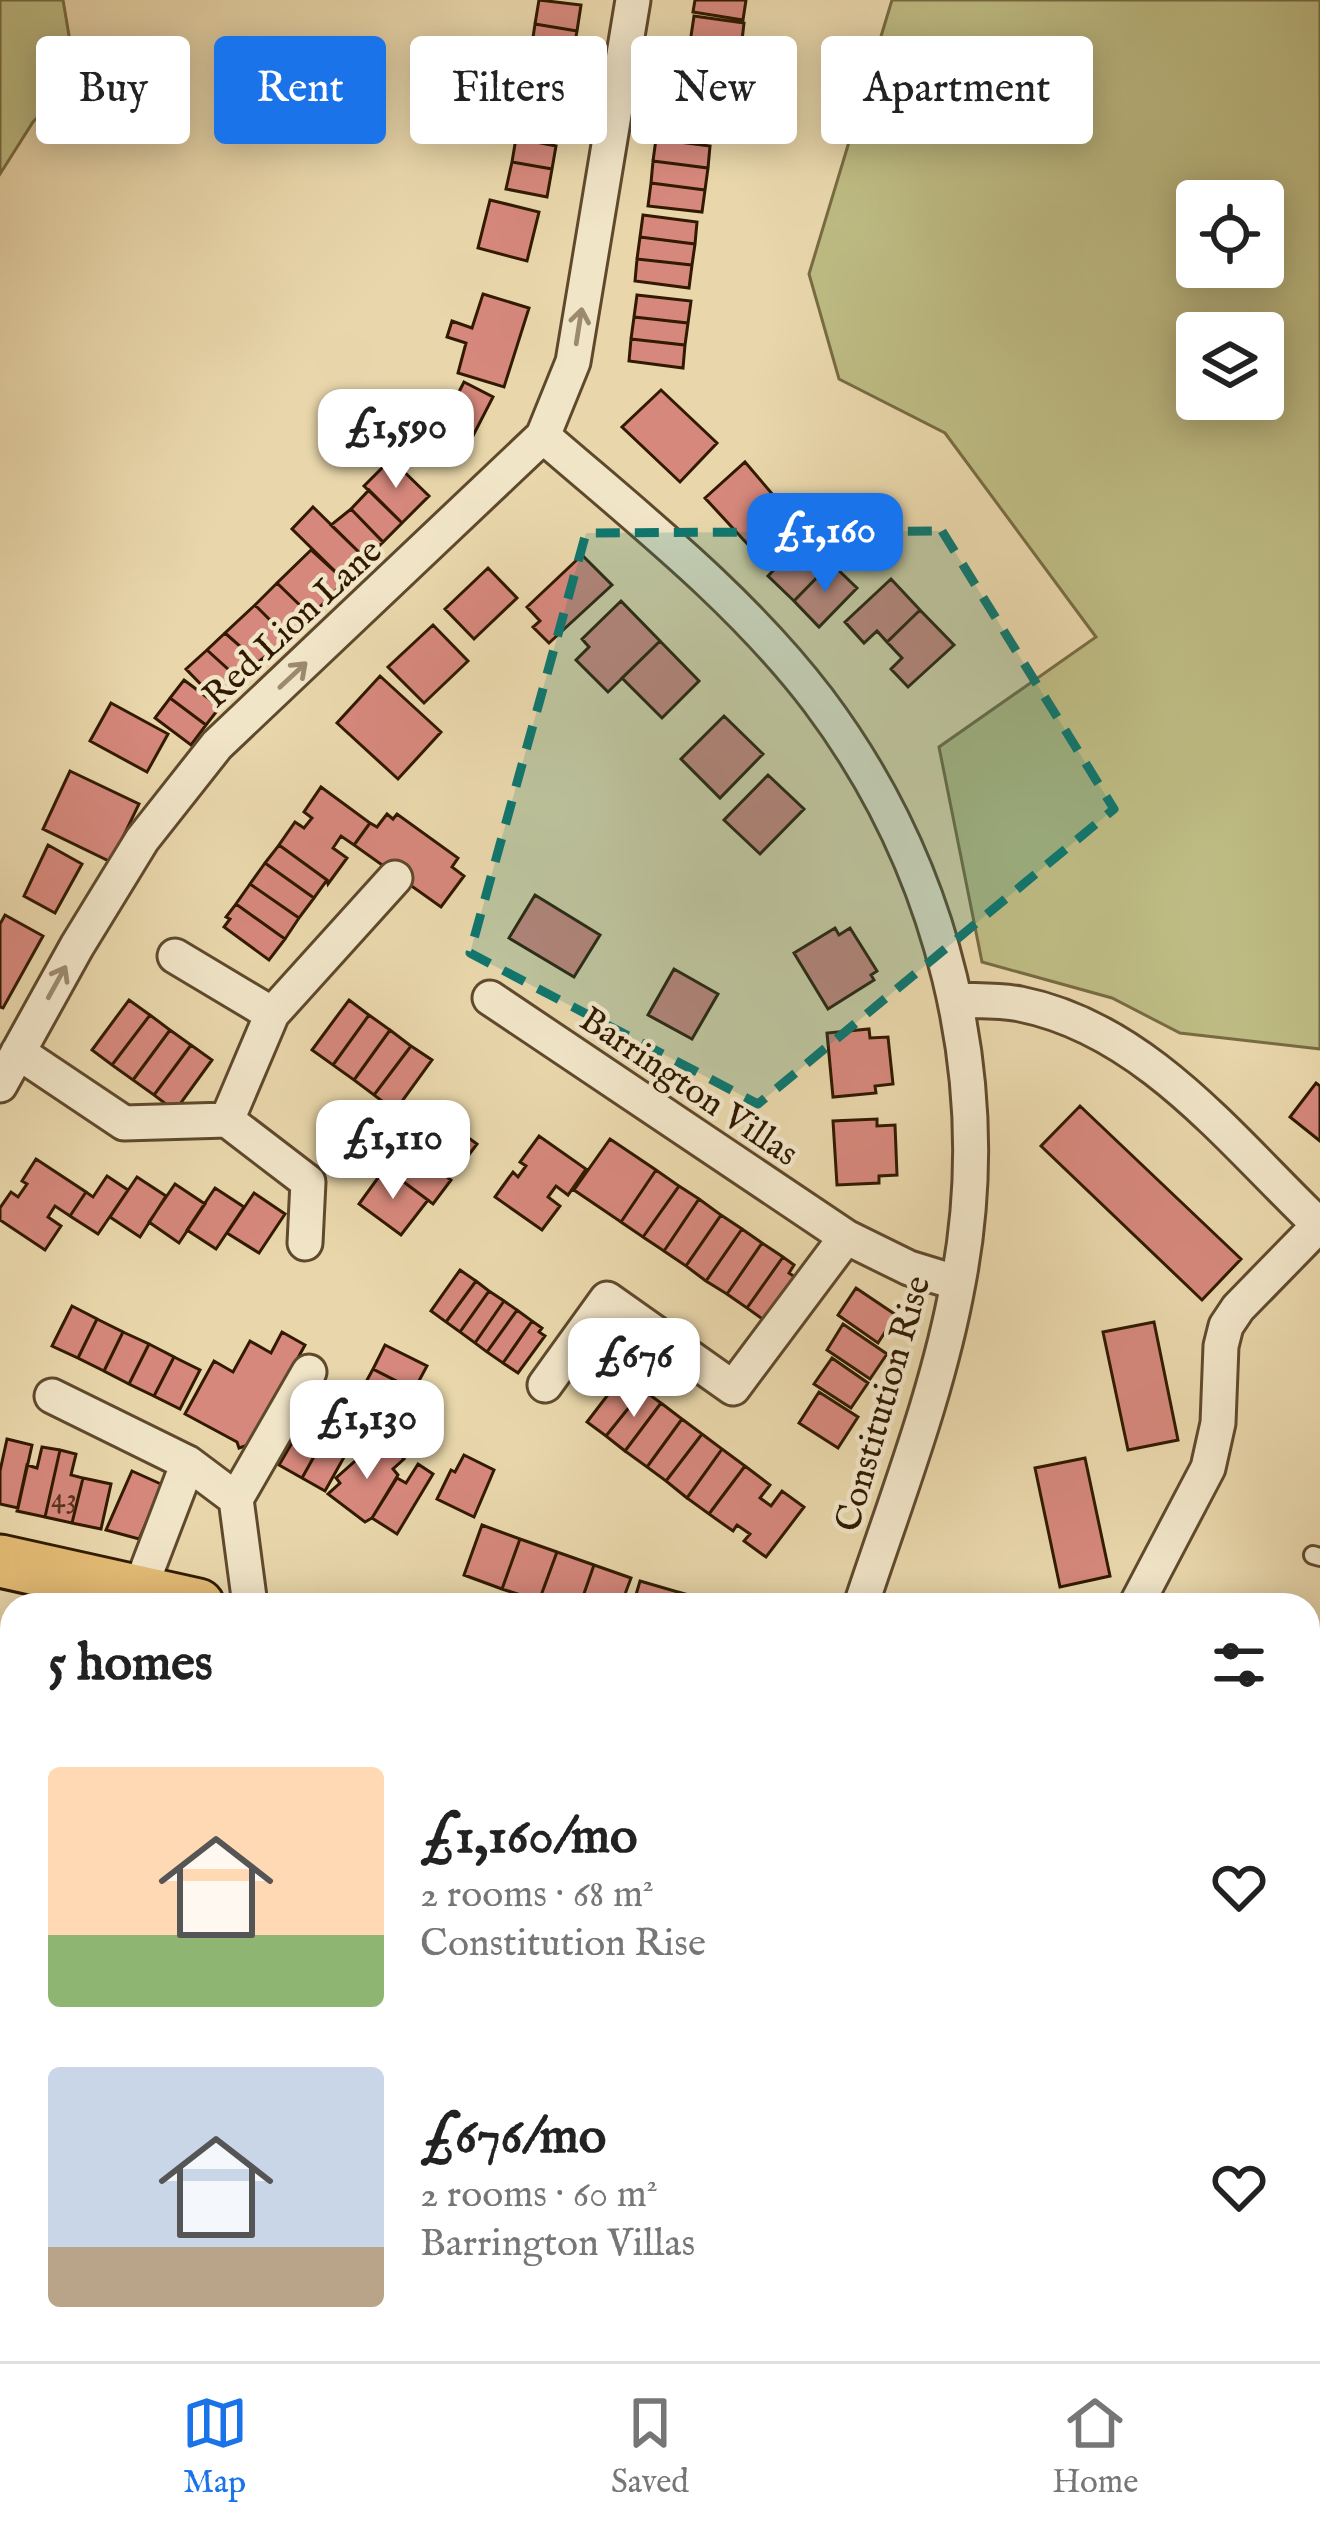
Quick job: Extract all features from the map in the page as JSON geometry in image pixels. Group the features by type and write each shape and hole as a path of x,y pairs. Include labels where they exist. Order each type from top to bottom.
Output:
{"main road":[{"path":"0,1561 148,1593"}],"street":[{"name":"Red Lion Lane","path":"0,1084 76,946 142,840 217,746 543,436 573,362 633,0"},
{"name":"Constitution Rise","path":"543,436 705,578 818,701 883,800 930,903 956,1000 968,1069 972,1175 958,1283 932,1389 865,1593"},
{"path":"227,1120 272,1014 395,878"},
{"path":"175,956 272,1014"},
{"name":"Barrington Villas","path":"490,998 846,1237 909,1268 958,1283"},
{"path":"956,1000 1021,1004 1083,1025 1142,1058 1320,1226 1226,1326 1215,1446 1142,1593"},
{"path":"19,1052 124,1123 227,1120 308,1183 305,1243"},
{"path":"545,1385 607,1299 733,1388 846,1237"},
{"path":"248,1593 236,1499 309,1372"},
{"path":"52,1396 188,1463 236,1499"},
{"path":"140,1591 188,1463"}],"highlighted area":[{"path":"942,531 1114,809 758,1104 470,953 586,533"}],"shaded area":[{"path":"0,0 63,0 69,36 36,36 36,119 0,174"},
{"path":"892,0 1320,0 1320,1049 1180,1033 1112,998 982,962 939,747 1096,637 945,433 839,379 809,274 848,144 1093,144 1093,36 881,36"}],"building":[{"path":"539,0 581,5 577,31 535,24"},
{"path":"695,0 746,0 743,20 693,12"},
{"path":"694,16 744,23 742,36 691,36"},
{"path":"535,24 577,31 576,36 533,36"},
{"path":"515,144 556,146 552,169 512,162"},
{"path":"655,144 710,146 708,168 653,161"},
{"path":"653,161 708,168 705,190 651,183"},
{"path":"512,162 552,169 547,197 506,189"},
{"path":"651,183 705,190 702,212 648,206"},
{"path":"490,200 539,212 527,261 478,248"},
{"path":"643,215 697,222 695,244 640,237"},
{"path":"640,237 695,244 692,265 637,259"},
{"path":"637,259 692,265 689,288 635,281"},
{"path":"483,294 529,308 504,387 458,373 466,343 447,337 452,321 472,328"},
{"path":"637,295 691,301 688,323 634,317"},
{"path":"634,317 688,323 685,345 631,339"},
{"path":"631,339 685,345 683,368 629,361"},
{"path":"464,382 493,397 459,463 430,448"},
{"path":"661,390 717,443 680,482 622,427"},
{"path":"391,459 429,496 402,523 364,486"},
{"path":"745,462 791,516 752,549 705,498"},
{"path":"369,490 402,523 383,542 351,509"},
{"path":"313,507 366,559 345,581 292,529"},
{"path":"804,507 820,523 776,568 759,551"},
{"path":"351,509 383,542 366,559 331,525"},
{"path":"805,538 831,563 794,601 768,576"},
{"path":"311,550 345,581 311,616 277,583"},
{"path":"582,555 612,585 549,643 533,627 540,621 527,607"},
{"path":"831,563 857,588 819,627 794,601"},
{"path":"488,568 517,598 474,639 445,609"},
{"path":"891,579 920,610 887,642 877,631 864,643 845,622"},
{"path":"277,583 311,616 289,639 255,605"},
{"path":"621,601 660,641 608,692 576,660 589,647 582,639"},
{"path":"255,605 289,639 258,662 225,633"},
{"path":"920,610 954,645 908,687 891,669 902,658 887,642"},
{"path":"433,625 468,661 424,703 388,667"},
{"path":"225,633 258,662 239,679 207,650"},
{"path":"660,641 699,681 662,718 622,678"},
{"path":"207,650 239,679 217,701 186,669"},
{"path":"380,676 441,732 398,779 337,723"},
{"path":"184,680 220,707 206,725 170,698"},
{"path":"170,698 206,725 191,745 155,718"},
{"path":"111,703 168,734 147,772 90,741"},
{"path":"724,716 763,754 720,798 681,759"},
{"path":"70,771 139,804 111,862 43,829"},
{"path":"768,775 804,809 760,854 724,820"},
{"path":"321,787 370,823 354,845 341,836 333,848 347,858 328,884 279,845 295,822 304,828 312,818 304,812"},
{"path":"387,814 393,819 397,814 458,858 452,867 464,876 441,907 354,845 370,823 377,827"},
{"path":"48,845 82,864 55,913 24,896"},
{"path":"279,845 327,880 314,898 265,863"},
{"path":"265,863 314,898 299,918 250,884"},
{"path":"250,884 299,918 285,939 236,904"},
{"path":"535,895 600,935 574,977 509,938"},
{"path":"236,904 285,939 269,960 224,927"},
{"path":"5,915 43,936 3,1008 0,924"},
{"path":"835,928 839,935 850,928 877,971 871,975 874,980 828,1009 794,953"},
{"path":"674,969 718,994 692,1039 648,1015"},
{"path":"129,1000 150,1015 112,1065 92,1050"},
{"path":"349,1000 369,1015 333,1065 312,1050"},
{"path":"150,1015 170,1030 133,1080 112,1065"},
{"path":"369,1015 390,1030 354,1080 333,1065"},
{"path":"869,1029 870,1038 888,1037 893,1084 875,1086 876,1093 833,1097 827,1033"},
{"path":"170,1030 191,1045 154,1095 133,1080"},
{"path":"390,1030 411,1046 374,1095 354,1080"},
{"path":"191,1045 212,1060 175,1111 154,1095"},
{"path":"411,1046 432,1060 395,1111 374,1095"},
{"path":"1316,1083 1320,1086 1320,1141 1290,1117"},
{"path":"1080,1106 1241,1259 1202,1300 1041,1146"},
{"path":"428,1108 477,1144 458,1169 452,1164 444,1175 451,1180 433,1204 385,1168 403,1145 414,1153 423,1142 410,1133"},
{"path":"877,1119 877,1126 895,1125 897,1175 879,1176 879,1183 837,1185 833,1121"},
{"path":"539,1136 586,1169 568,1195 556,1186 548,1197 560,1206 542,1230 495,1197 513,1172 518,1177 526,1166 520,1162"},
{"path":"610,1139 656,1170 621,1222 574,1190"},
{"path":"36,1159 86,1192 70,1216 55,1206 48,1217 61,1226 45,1250 0,1220 0,1208 11,1192 18,1197"},
{"path":"385,1168 428,1200 401,1235 359,1204"},
{"path":"656,1170 679,1186 643,1237 621,1222"},
{"path":"107,1176 128,1190 98,1234 70,1216 86,1192 93,1197"},
{"path":"137,1177 166,1196 140,1237 110,1217"},
{"path":"175,1184 205,1204 179,1243 149,1222"},
{"path":"679,1186 699,1199 664,1251 643,1237"},
{"path":"215,1188 244,1207 216,1249 187,1230"},
{"path":"254,1193 285,1214 259,1253 227,1233"},
{"path":"699,1199 721,1215 686,1266 664,1251"},
{"path":"721,1215 742,1229 706,1281 686,1266"},
{"path":"742,1229 762,1243 727,1294 706,1281"},
{"path":"762,1243 783,1257 747,1308 727,1294"},
{"path":"783,1257 794,1265 789,1273 798,1279 768,1323 747,1308"},
{"path":"460,1270 476,1281 446,1322 431,1311"},
{"path":"476,1281 489,1291 460,1332 446,1322"},
{"path":"856,1288 896,1315 878,1343 838,1315"},
{"path":"489,1291 504,1301 475,1343 460,1332"},
{"path":"504,1301 517,1310 487,1352 475,1343"},
{"path":"72,1306 97,1319 78,1358 52,1346"},
{"path":"517,1310 532,1321 503,1363 487,1352"},
{"path":"97,1319 123,1332 104,1371 78,1358"},
{"path":"532,1321 545,1336 518,1373 503,1363"},
{"path":"1154,1322 1178,1440 1128,1450 1103,1332"},
{"path":"843,1324 887,1354 870,1379 827,1350"},
{"path":"123,1332 149,1344 129,1384 104,1371"},
{"path":"282,1332 305,1345 277,1396 260,1441 239,1448 237,1442 185,1414 214,1361 233,1372 250,1341 271,1353"},
{"path":"149,1344 174,1357 154,1396 129,1384"},
{"path":"385,1345 427,1366 414,1390 373,1369"},
{"path":"174,1357 200,1370 180,1409 154,1396"},
{"path":"832,1358 868,1383 851,1408 814,1384"},
{"path":"373,1369 414,1390 402,1414 360,1393"},
{"path":"623,1375 643,1390 606,1436 587,1422"},
{"path":"643,1390 661,1403 625,1451 606,1436"},
{"path":"819,1392 858,1417 838,1448 799,1423"},
{"path":"360,1393 402,1414 390,1438 348,1417"},
{"path":"661,1403 682,1419 647,1467 625,1451"},
{"path":"682,1419 702,1434 666,1481 647,1467"},
{"path":"303,1424 325,1437 302,1478 279,1465"},
{"path":"702,1434 722,1449 687,1498 666,1481"},
{"path":"325,1437 348,1450 325,1491 302,1478"},
{"path":"7,1439 32,1445 18,1508 0,1504"},
{"path":"389,1443 404,1459 393,1469 398,1475 365,1522 328,1494 340,1483 336,1478 371,1447 378,1454"},
{"path":"42,1447 60,1450 45,1517 17,1511 27,1465 37,1468"},
{"path":"722,1449 745,1466 709,1514 687,1498"},
{"path":"60,1450 76,1454 71,1475 83,1478 72,1523 45,1517"},
{"path":"464,1455 494,1470 474,1517 437,1499"},
{"path":"1085,1458 1110,1576 1060,1587 1035,1468"},
{"path":"418,1464 433,1474 397,1534 372,1518 397,1478 406,1483"},
{"path":"745,1466 770,1485 760,1498 771,1506 782,1491 804,1507 766,1557 744,1541 750,1534 737,1525 733,1531 709,1514"},
{"path":"132,1471 163,1485 139,1539 106,1530"},
{"path":"83,1478 111,1484 101,1529 72,1523"},
{"path":"482,1525 520,1539 502,1589 464,1575"},
{"path":"520,1539 557,1552 542,1593 502,1589"},
{"path":"557,1552 594,1565 584,1593 542,1593"},
{"path":"594,1565 631,1578 625,1593 584,1593"},
{"path":"640,1581 678,1592 678,1593 636,1593"}]}
